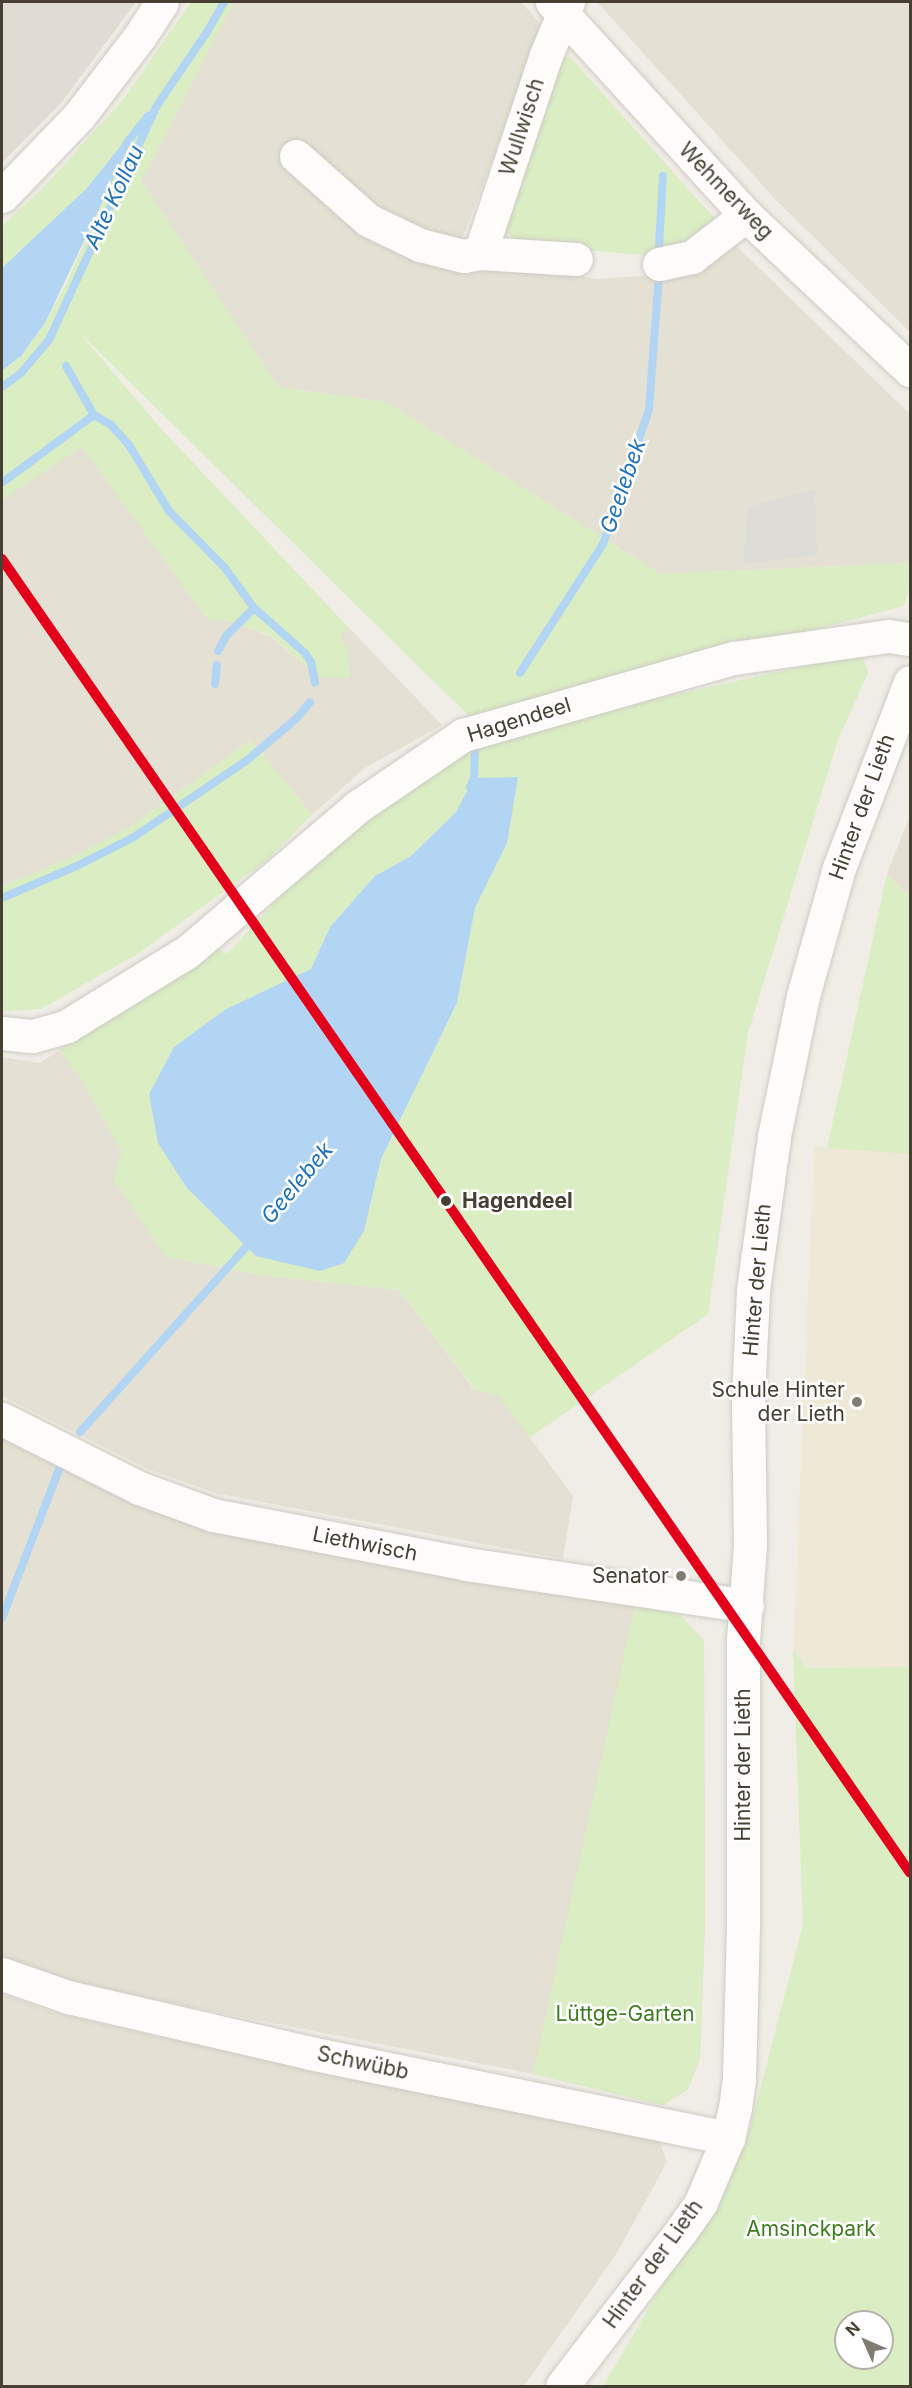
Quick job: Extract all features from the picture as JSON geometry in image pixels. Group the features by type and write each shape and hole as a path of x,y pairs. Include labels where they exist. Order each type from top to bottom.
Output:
{"street":[{"path":"2,196 79,116 140,36 162,2"},
{"name":"Wehmerweg","path":"561,6 746,215 910,370"},
{"name":"Wullwisch","path":"480,254 561,6"},
{"path":"296,156 368,220 420,245 464,256 480,254 576,259"},
{"path":"659,264 692,257 746,215"},
{"name":"Hagendeel","path":"2,1033 33,1036 67,1026 187,952 360,805 463,735 734,658 888,636 910,639"},
{"name":"Hinter der Lieth","path":"562,2386 681,2231 714,2175 728,2139 739,2078 743,1926 743,1640 747,1606 750,1500 748,1397 753,1290 768,1177 786,1069 802,996 839,868 910,682"},
{"name":"Liethwisch","path":"2,1419 139,1488 213,1515 467,1564 747,1606"},
{"name":"Schwübb","path":"2,1974 68,1996 298,2050 728,2139"}],"shaded area":[{"path":"2,2 136,2 62,102 2,163"},
{"path":"234,2 521,2 543,27 461,242 475,270 536,268 596,279 685,273 730,240 910,414 910,563 661,574 386,402 278,387 141,181"},
{"path":"597,2 910,2 910,332 776,200"},
{"path":"82,446 207,619 232,622 270,636 322,677 340,636 349,628 442,725 365,768 312,815 251,740 128,828 72,857 2,886 2,500"},
{"path":"815,489 817,555 743,564 748,507"},
{"path":"910,816 910,897 887,874"},
{"path":"59,1050 81,1078 122,1153 165,1257 261,1275 399,1290 473,1388 500,1397 573,1496 563,1559 215,1493 148,1469 2,1396 2,1057 40,1063"},
{"name":"Schule Hinter der Lieth","path":"814,1146 910,1154 910,1842 834,1699 793,1651"},
{"path":"2,1434 140,1502 680,1615 704,1641 705,1922 700,2058 688,2089 663,2105 533,2074 150,1999 67,1980 2,1956"},
{"path":"2,1994 52,2012 137,2032 658,2137 667,2162 615,2256 524,2386 2,2386"}],"green space":[{"path":"191,2 234,2 141,181 278,387 386,402 661,574 910,563 910,586 904,606 472,719 77,330 164,432 349,628 340,636 348,649 350,678 322,677 303,664 270,635 232,622 207,619 82,447 2,500 2,371 22,355 46,321 66,284 128,145 121,145 86,189 2,268 2,226 43,188 122,101"},
{"path":"562,57 570,57 716,220 685,249 653,256 521,244 506,232 502,216"},
{"path":"862,653 868,673 838,740 748,1033 708,1314 529,1438 500,1397 474,1388 399,1290 261,1275 165,1257 113,1179 122,1153 81,1078 59,1050 216,946 227,954 351,821 470,748 661,698","holes":["474,778 507,843 475,908 457,1004 381,1159 364,1231 256,1256 187,1188 158,1143 149,1094 174,1047 226,1009 311,969 330,927 375,876 411,856 456,812"]},
{"path":"251,740 312,815 267,860 139,953 41,1009 2,1011 2,886 72,857 128,828"},
{"path":"887,874 910,897 910,1154 827,1148"},
{"name":"Lüttge-Garten","path":"635,1605 680,1615 704,1641 705,1922 700,2058 688,2089 663,2105 533,2074"},
{"name":"Amsinckpark","path":"793,1651 807,1668 910,1667 910,2386 603,2386 746,2144 803,1924"}],"water":[{"path":"123,143 128,148 46,321 22,355 2,371 2,268 86,189"},
{"path":"518,777 507,843 475,908 457,1003 381,1159 364,1231 344,1263 320,1271 256,1256 187,1188 158,1143 149,1094 174,1047 226,1009 311,969 330,927 375,876 411,856 456,812 474,778"}],"waterway":[{"name":"Alte Kollau","path":"2,387 21,373 49,340 156,107 207,32 224,2"},
{"path":"126,144 148,116"},
{"name":"Geelebek","path":"659,247 663,176"},
{"name":"Geelebek","path":"520,673 603,544 649,410 659,275"},
{"path":"66,366 94,415 111,425 129,445 169,511 225,568 254,608 305,653 311,662 315,683"},
{"path":"3,482 94,415"},
{"path":"218,651 227,635 254,608"},
{"path":"215,684 217,665"},
{"path":"2,898 79,865 134,837 246,761 298,717 310,702"},
{"name":"Geelebek","path":"470,787 474,778 475,748"},
{"name":"Geelebek","path":"80,1432 252,1240"},
{"name":"Geelebek","path":"2,1618 60,1467"}],"transit line":[{"path":"2,559 910,1873"}],"place":[{"name":"Hagendeel","path":"446,1201"},
{"name":"Schule Hinter der Lieth","path":"857,1402"},
{"name":"Senator","path":"681,1576"}]}
